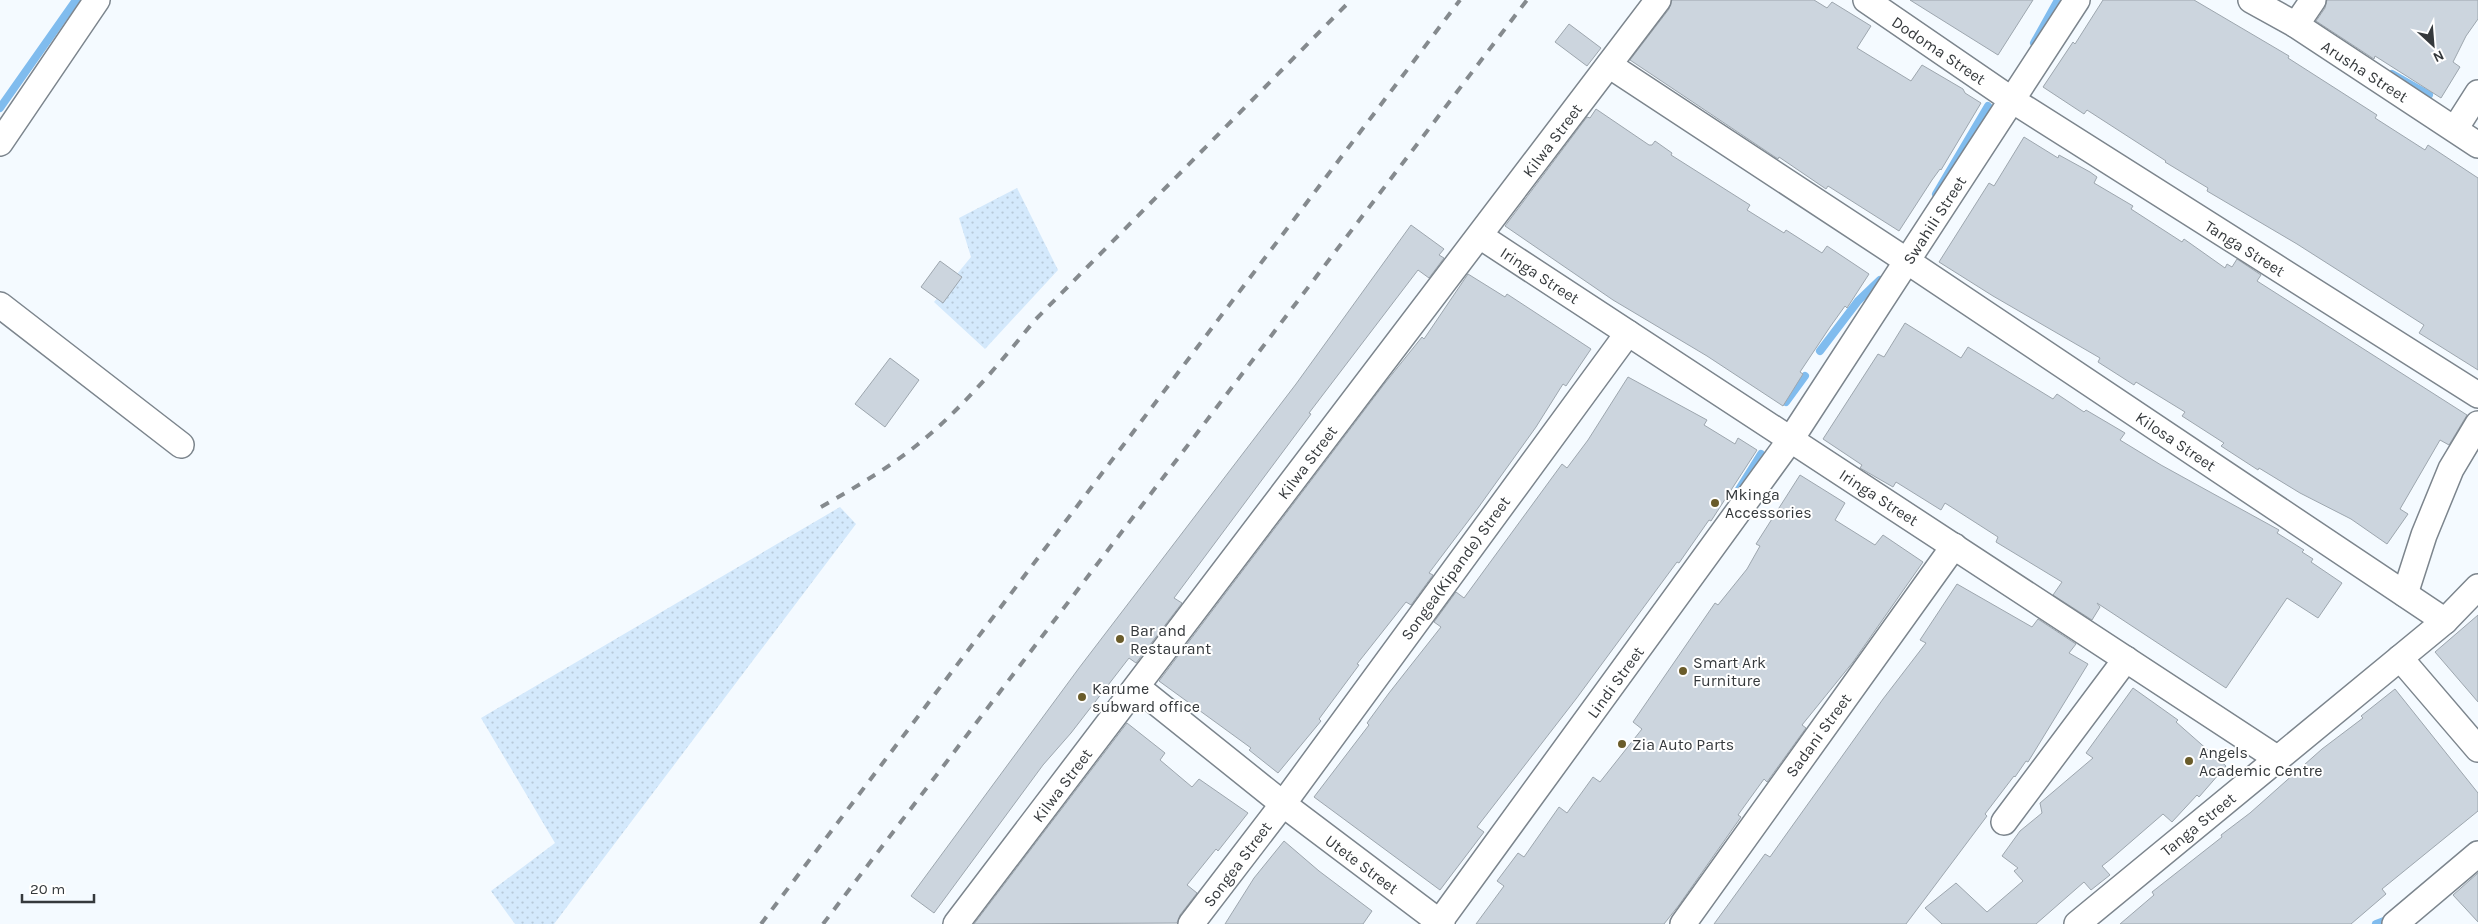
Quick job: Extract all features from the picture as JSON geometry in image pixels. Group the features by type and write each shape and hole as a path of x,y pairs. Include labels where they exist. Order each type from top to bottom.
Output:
{"street":[{"path":"0,143 97,0"},
{"name":"Kilwa Street","path":"956,924 1658,0"},
{"name":"Dodoma Street","path":"1866,0 2012,100"},
{"name":"Swahili Street","path":"1791,439 2077,0"},
{"name":"Arusha Street","path":"2250,0 2296,26 2478,145"},
{"path":"2296,26 2313,0"},
{"name":"Kilosa Street","path":"1608,66 1907,261 2445,622"},
{"path":"2455,129 2478,93"},
{"name":"Tanga Street","path":"2012,100 2478,396"},
{"name":"Iringa Street","path":"1480,236 2278,759"},
{"path":"0,305 182,445"},
{"name":"Songea(Kipande) Street","path":"1282,804 1628,333"},
{"path":"2405,594 2424,535 2451,469 2478,424"},
{"name":"Lindi Street","path":"1440,923 1791,439"},
{"name":"Sadani Street","path":"1683,924 1954,546"},
{"name":"Tanga Street","path":"2077,924 2445,622 2478,587"},
{"path":"2400,658 2478,749"},
{"path":"2004,822 2126,659"},
{"name":"Utete Street","path":"1137,686 1282,804 1440,923"},
{"name":"Songea Street","path":"1191,924 1282,804"},
{"path":"2395,924 2478,854"}],"shaded area":[{"path":"1017,188 1058,270 985,349 934,302 971,257 959,218"},
{"path":"840,507 856,524 554,924 515,924 491,891 555,843 481,718"}],"building":[{"path":"1672,0 1814,0 1827,8 1832,2 1871,26 1857,48 1911,81 1922,65 1963,89 1965,93 1981,103 1941,170 1932,180 1899,231 1828,186 1826,189 1779,157 1778,159 1630,60 1669,9"},
{"path":"1910,0 2033,0 1998,55"},
{"path":"2103,0 2194,0 2289,56 2288,58 2377,115 2375,118 2425,150 2428,145 2478,178 2478,370 2419,333 2424,325 2297,244 2207,191 2208,188 2087,110 2084,114 2043,87 2073,42 2075,44"},
{"path":"2327,0 2478,0 2478,19 2466,36 2453,62 2460,67 2441,98 2375,56 2374,59 2316,21 2325,8"},
{"path":"1569,24 1601,48 1587,66 1555,42"},
{"path":"1596,109 1649,145 1652,145 1655,141 1672,153 1671,155 1750,205 1747,210 1784,233 1786,230 1822,253 1827,246 1869,274 1847,308 1845,306 1800,372 1803,374 1783,406 1707,356 1613,300 1505,226 1587,117 1590,118"},
{"path":"2024,137 2058,158 2059,155 2090,172 2097,177 2094,183 2133,206 2131,209 2182,242 2184,239 2225,268 2227,264 2232,267 2237,259 2261,275 2257,281 2467,415 2449,445 2440,440 2400,509 2408,514 2387,544 2351,519 2300,493 2259,468 2258,470 2221,446 2224,443 2182,416 2185,412 2136,382 2134,385 2098,362 2100,358 1993,296 1939,262 1989,183 1994,186"},
{"path":"1411,225 1444,249 1439,255 1444,258 1429,278 1418,270 1309,413 1311,414 1174,598 1182,603 1136,663 1129,658 1071,733 1043,765 934,913 911,896 1079,668 1296,384"},
{"path":"940,261 962,277 943,303 921,287"},
{"path":"1468,274 1505,297 1507,294 1591,349 1566,386 1563,384 1536,427 1429,573 1433,575 1411,605 1406,602 1357,664 1359,665 1319,719 1321,721 1278,773 1249,750 1251,748 1159,681 1385,383 1422,337 1424,339"},
{"path":"1905,323 1961,358 1968,347 2053,399 2057,394 2084,412 2086,410 2125,433 2120,440 2161,465 2279,530 2277,533 2304,550 2302,552 2313,559 2311,562 2342,583 2318,618 2287,598 2226,688 2097,603 2100,607 2092,620 2053,595 2062,582 1996,542 1998,537 1945,503 1941,510 1896,482 1893,487 1860,468 1862,465 1823,439 1878,354 1884,357"},
{"path":"890,358 919,380 885,427 855,404"},
{"path":"1628,377 1707,420 1704,425 1735,444 1738,438 1757,450 1711,521 1709,520 1679,563 1677,562 1576,699 1477,827 1484,832 1440,890 1314,797 1369,725 1367,723 1389,693 1441,627 1434,622 1456,592 1464,598 1562,464 1567,468 1588,440"},
{"path":"1800,475 1845,503 1835,520 1875,545 1883,535 1923,562 1853,662 1802,725 1806,728 1767,782 1764,779 1738,815 1741,817 1679,905 1664,924 1476,924 1504,886 1497,881 1518,853 1524,857 1559,807 1567,813 1593,777 1600,782 1642,729 1633,722 1715,603 1718,605 1747,569 1760,546 1756,544"},
{"path":"1957,584 2032,627 2038,619 2076,644 2069,653 2088,664 2028,762 2026,761 1985,814 1987,816 1906,924 1714,924 1765,854 1770,857 1883,699 1926,643 1920,640"},
{"path":"2478,615 2478,702 2435,652"},
{"path":"2133,688 2178,720 2176,722 2226,766 2199,797 2197,795 2172,822 2163,814 2102,866 2110,875 2091,890 2084,882 2036,924 1942,924 1925,908 1956,883 1987,912 2023,881 2014,871 2018,868 2002,856 2020,831 2042,813 2040,803 2093,758 2086,753"},
{"path":"2395,689 2478,793 2478,811 2382,889 2386,894 2351,924 2120,924 2154,895 2152,892 2222,837 2221,835 2250,813 2322,749 2363,718 2361,716"},
{"path":"1127,723 1165,753 1160,760 1192,787 1199,779 1248,813 1218,851 1216,849 1187,885 1197,893 1180,915 1177,923 974,924"},
{"path":"1284,841 1319,871 1372,911 1363,924 1225,924 1254,878"},
{"path":"2478,873 2478,922 2453,895"}],"waterway":[{"path":"0,108 76,0"},
{"path":"2034,43 2058,0"},
{"path":"2392,74 2429,95"},
{"path":"1936,194 1988,106 1994,113"},
{"path":"1820,351 1858,301 1880,280"},
{"path":"1786,402 1805,376"},
{"path":"1736,494 1761,454"},
{"path":"2376,924 2392,918"}],"railway":[{"path":"821,507 894,462 934,431 965,401 1035,320 1351,0"},
{"path":"761,924 1460,0"},
{"path":"823,924 1527,0"}],"place":[{"name":"Mkinga Accessories","path":"1715,503"},
{"name":"Bar and Restaurant","path":"1120,639"},
{"name":"Smart Ark Furniture","path":"1683,671"},
{"name":"Karume subward office","path":"1082,697"},
{"name":"Zia Auto Parts","path":"1622,744"},
{"name":"Angels Academic Centre","path":"2189,761"}]}
